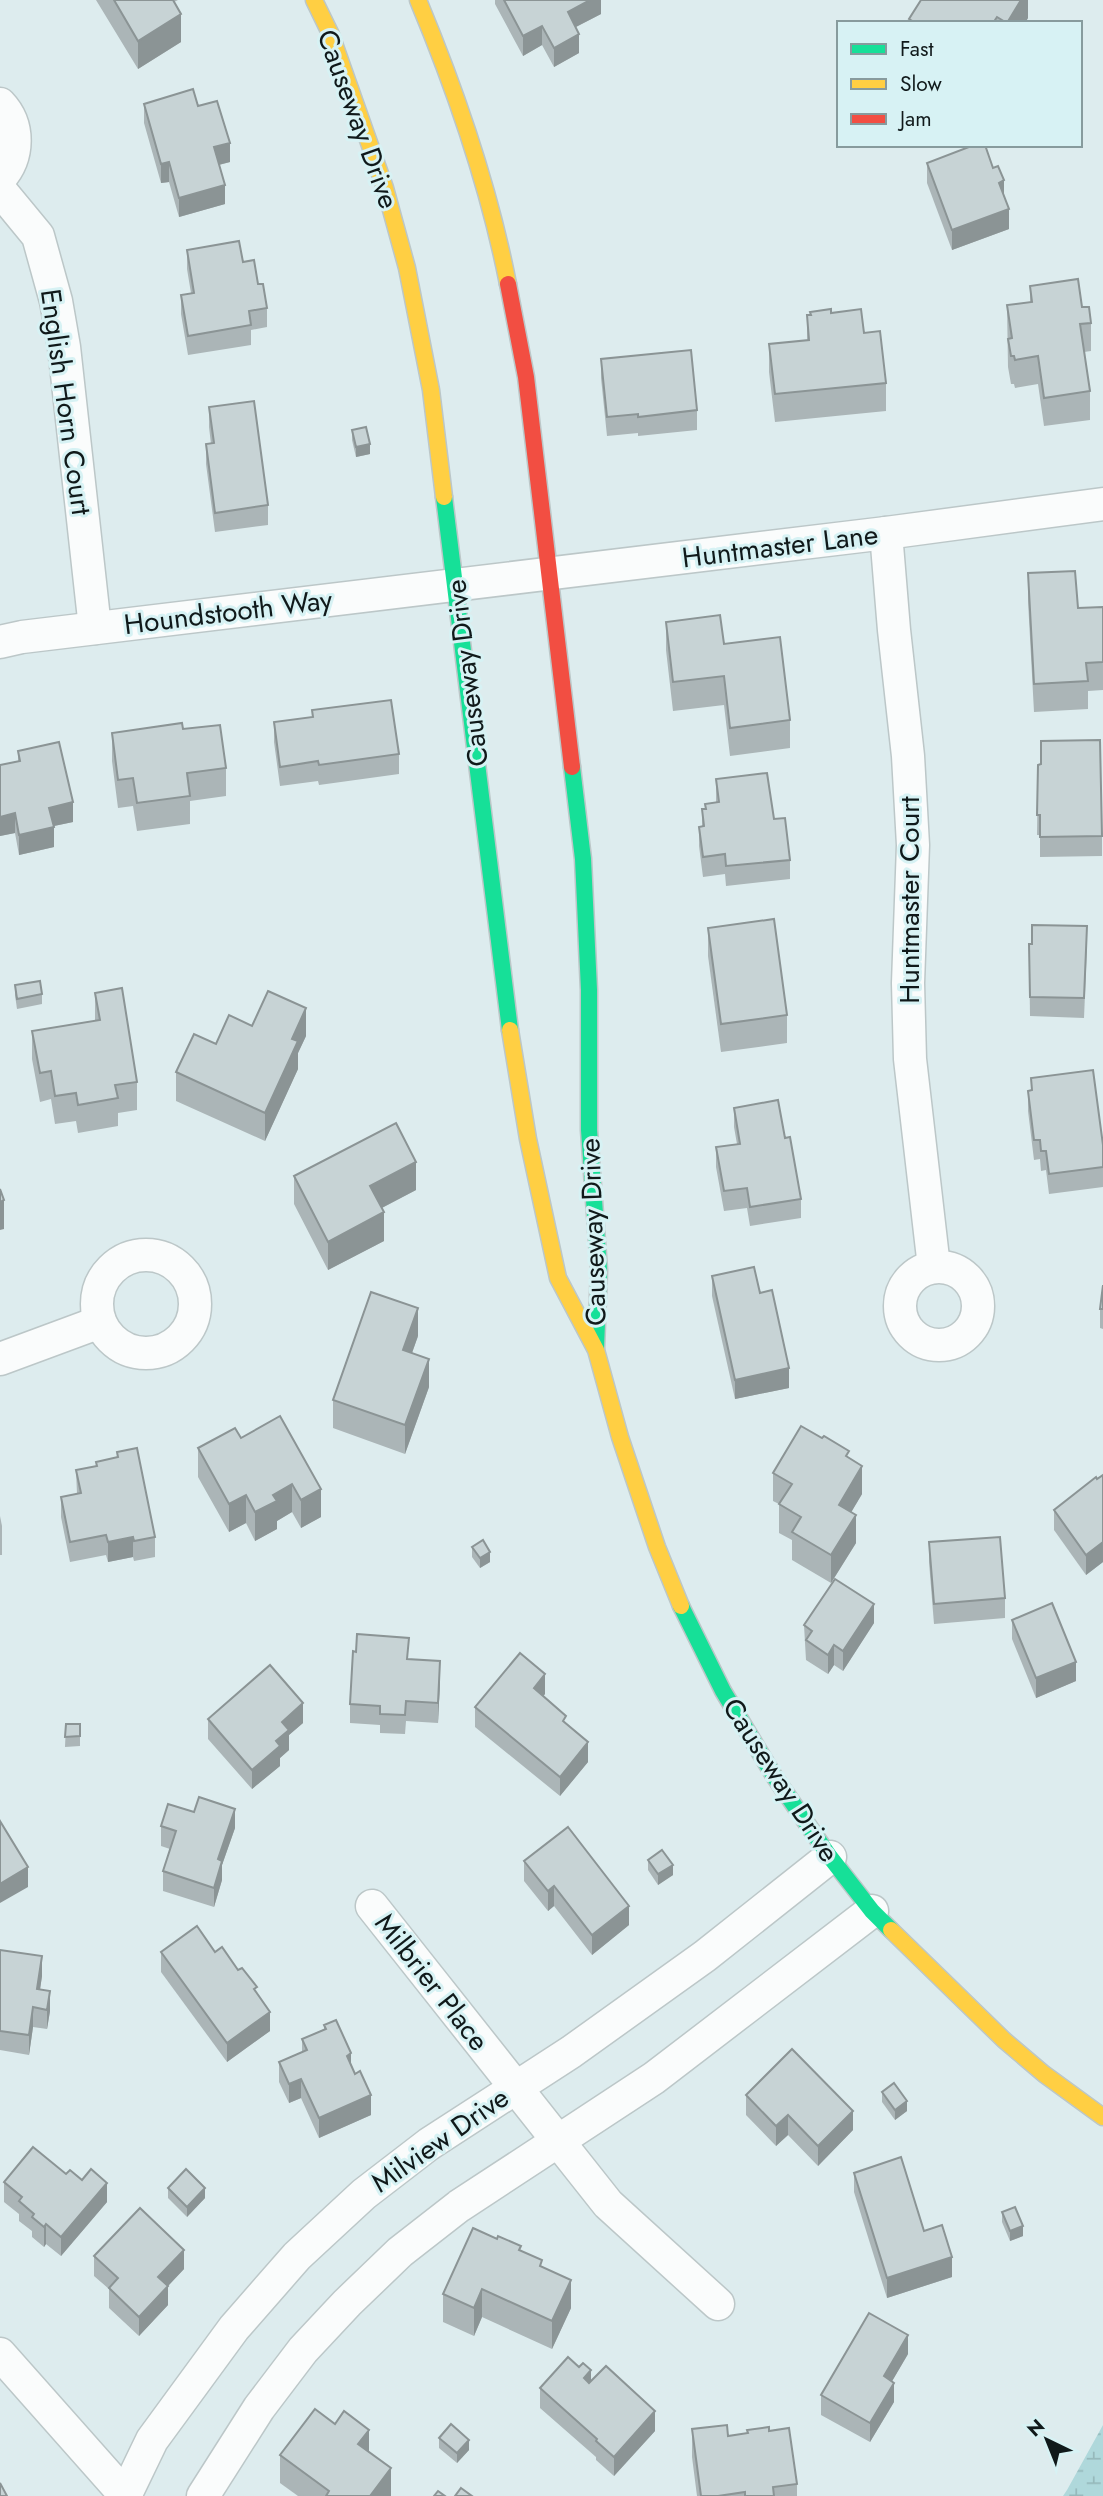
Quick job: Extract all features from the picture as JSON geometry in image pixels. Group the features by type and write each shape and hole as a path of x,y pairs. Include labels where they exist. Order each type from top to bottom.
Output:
{"street":[{"name":"Causeway Drive","path":"314,0 331,35 385,188 407,268 431,390 513,1054 558,1278 596,1350 620,1437 657,1548 680,1604 723,1691 774,1776 830,1857 872,1911 1004,2040 1044,2074 1103,2117"},
{"name":"Causeway Drive","path":"418,0 446,67 467,129 502,252 526,377 583,859 589,990 589,1130 599,1270 596,1350"},
{"path":"0,104 12,121 15,138 13,155 7,170 0,178"},
{"name":"English Horn Court","path":"0,190 38,236 57,302 95,628"},
{"name":"Huntmaster Lane","path":"456,584 886,533 1103,504"},
{"name":"Huntmaster Court","path":"886,533 908,756 913,845 908,983 910,1059 934,1267"},
{"name":"Houndstooth Way","path":"0,642 22,637 456,584"},
{"path":"0,1359 100,1321"},
{"name":"Milview Drive","path":"125,2496 152,2440 234,2328 298,2256 374,2186 429,2144 571,2052 705,1956 830,1857"},
{"name":"Milbrier Place","path":"372,1906 608,2204 718,2304"},
{"path":"203,2496 259,2408 303,2350 347,2302 400,2252 459,2206 654,2078 872,1911"},
{"path":"0,2354 125,2496"}],"green space":[{"path":"1103,2425 1103,2496 1063,2496 1067,2490"}],"building":[{"path":"114,0 173,0 181,14 138,41"},
{"path":"504,0 590,0 568,12 579,34 554,48 542,26 523,36"},
{"path":"921,0 1021,0 1008,21 997,17 994,21 909,19"},
{"path":"193,89 198,106 217,101 230,143 214,147 225,185 179,198 169,162 161,164 144,104"},
{"path":"969,147 986,147 993,168 998,166 1004,180 999,183 1009,209 952,230 927,163"},
{"path":"239,241 243,262 254,260 258,284 263,284 267,308 249,311 251,325 188,336 181,295 194,293 187,250"},
{"path":"1078,279 1082,307 1089,307 1091,323 1080,324 1090,391 1044,398 1038,356 1015,360 1014,356 1011,356 1008,339 1012,338 1007,305 1032,302 1030,286"},
{"path":"831,309 831,313 861,309 864,333 880,331 886,383 775,394 769,344 809,340 807,315 811,315 810,312"},
{"path":"691,350 697,410 638,417 638,414 607,417 601,359"},
{"path":"254,401 268,505 215,513 206,444 214,443 209,407"},
{"path":"366,427 370,444 356,447 352,430"},
{"path":"1075,571 1078,608 1103,607 1103,662 1086,663 1088,681 1034,684 1028,573"},
{"path":"720,615 724,644 780,637 790,720 730,728 724,676 673,682 666,622"},
{"path":"391,700 399,754 319,765 318,761 280,767 274,722 313,717 312,710"},
{"path":"182,723 183,729 220,725 226,768 187,773 190,796 137,803 133,778 118,780 112,733"},
{"path":"1100,740 1102,836 1040,837 1040,815 1037,815 1041,741"},
{"path":"59,742 73,802 49,808 54,827 19,835 15,813 0,817 0,765 20,761 18,751"},
{"path":"767,773 774,819 785,818 790,860 726,866 725,854 703,857 699,827 704,826 702,809 706,809 705,804 719,802 716,779"},
{"path":"774,919 787,1015 721,1024 708,928"},
{"path":"1032,925 1087,926 1084,998 1030,997 1029,944 1032,944"},
{"path":"40,981 42,994 17,999 15,985"},
{"path":"122,988 137,1082 115,1085 118,1098 78,1105 76,1093 55,1096 51,1071 40,1073 32,1031 100,1020 95,993"},
{"path":"268,991 306,1008 292,1039 298,1041 265,1113 176,1072 194,1034 216,1044 229,1015 252,1026"},
{"path":"1093,1070 1103,1145 1103,1167 1049,1174 1046,1151 1041,1151 1040,1140 1034,1140 1028,1091 1032,1090 1031,1078"},
{"path":"778,1100 785,1138 790,1137 801,1199 750,1207 747,1188 724,1191 716,1147 740,1144 734,1108"},
{"path":"396,1123 416,1162 370,1186 384,1212 328,1242 294,1176"},
{"path":"754,1267 760,1293 772,1290 789,1368 735,1380 712,1276"},
{"path":"1103,1285 1103,1309 1100,1309"},
{"path":"371,1292 418,1308 403,1350 429,1359 405,1425 333,1400"},
{"path":"280,1416 321,1489 301,1500 292,1484 273,1495 277,1501 255,1512 246,1495 229,1504 198,1448 235,1428 241,1438"},
{"path":"801,1426 849,1451 846,1456 862,1466 839,1505 856,1515 831,1555 792,1532 801,1517 779,1504 792,1484 773,1473"},
{"path":"137,1448 155,1537 134,1541 133,1537 108,1542 106,1535 70,1542 61,1497 81,1493 76,1470 97,1466 96,1462 118,1457 117,1452"},
{"path":"1103,1475 1103,1542 1086,1555 1054,1510 1096,1477 1097,1479"},
{"path":"1000,1537 1005,1598 934,1604 929,1542"},
{"path":"483,1540 490,1552 480,1558 472,1547"},
{"path":"835,1579 874,1604 843,1651 834,1645 828,1655 806,1640 812,1631 804,1625"},
{"path":"1052,1603 1076,1662 1036,1678 1012,1620"},
{"path":"357,1634 409,1638 407,1659 440,1661 438,1703 406,1701 405,1715 380,1714 380,1706 350,1704 353,1651 356,1652"},
{"path":"520,1653 545,1674 534,1688 566,1716 563,1721 588,1742 560,1777 475,1707"},
{"path":"270,1665 303,1703 282,1722 289,1730 276,1741 280,1746 252,1770 208,1719"},
{"path":"66,1724 80,1724 80,1736 65,1737"},
{"path":"199,1797 235,1809 218,1859 222,1861 214,1888 163,1871 176,1831 161,1826 168,1804 194,1812"},
{"path":"0,1821 28,1867 0,1884"},
{"path":"568,1827 629,1906 592,1935 554,1886 548,1891 524,1861"},
{"path":"662,1850 673,1865 658,1874 648,1860"},
{"path":"197,1926 215,1952 222,1947 238,1970 242,1968 257,1987 254,1989 270,2012 227,2043 161,1952"},
{"path":"0,1950 42,1956 37,1989 50,1991 47,2010 33,2007 29,2035 0,2031"},
{"path":"336,2020 351,2053 347,2056 355,2074 360,2071 371,2095 319,2118 301,2079 289,2084 279,2062 307,2050 302,2039 326,2029 324,2025"},
{"path":"792,2049 853,2111 818,2146 788,2115 776,2126 746,2095"},
{"path":"894,2083 907,2101 895,2110 882,2092"},
{"path":"33,2147 66,2174 70,2170 82,2180 91,2169 107,2183 61,2237 46,2224 44,2227 32,2217 34,2214 19,2201 22,2197 4,2182"},
{"path":"901,2157 924,2231 942,2225 952,2257 887,2278 854,2173"},
{"path":"186,2169 205,2188 187,2207 168,2188"},
{"path":"1015,2207 1023,2226 1010,2231 1002,2212"},
{"path":"140,2208 184,2250 158,2277 168,2286 139,2317 109,2288 118,2278 94,2256"},
{"path":"473,2228 521,2246 519,2250 542,2260 540,2266 571,2280 552,2321 482,2289 474,2308 443,2294"},
{"path":"869,2313 908,2335 884,2376 894,2383 870,2423 821,2395"},
{"path":"568,2357 579,2367 583,2363 591,2370 584,2378 589,2383 606,2366 655,2411 614,2457 540,2388"},
{"path":"315,2409 335,2424 344,2411 369,2430 358,2444 391,2468 370,2496 326,2496 329,2491 280,2455"},
{"path":"451,2424 469,2440 457,2453 439,2438"},
{"path":"727,2425 728,2436 769,2427 769,2431 789,2428 797,2484 773,2487 774,2496 745,2496 745,2492 701,2496 692,2429"},
{"path":"0,2483 7,2496 0,2496"},
{"path":"461,2488 472,2496 455,2496"}],"traffic: fast":[{"path":"444,497 510,1030"},
{"path":"572,767 583,859 589,990 589,1130 599,1270 596,1348"},
{"path":"681,1606 723,1691 774,1776 830,1857 872,1911 891,1930"}],"traffic: slow":[{"path":"314,0 331,35 385,188 407,268 431,390 444,497"},
{"path":"418,0 470,140 508,284"},
{"path":"510,1030 528,1139 558,1278 596,1350 620,1437 657,1547 681,1606"},
{"path":"891,1930 1004,2040 1044,2074 1103,2117"}],"traffic: jam":[{"path":"508,284 526,377 572,767"}]}
